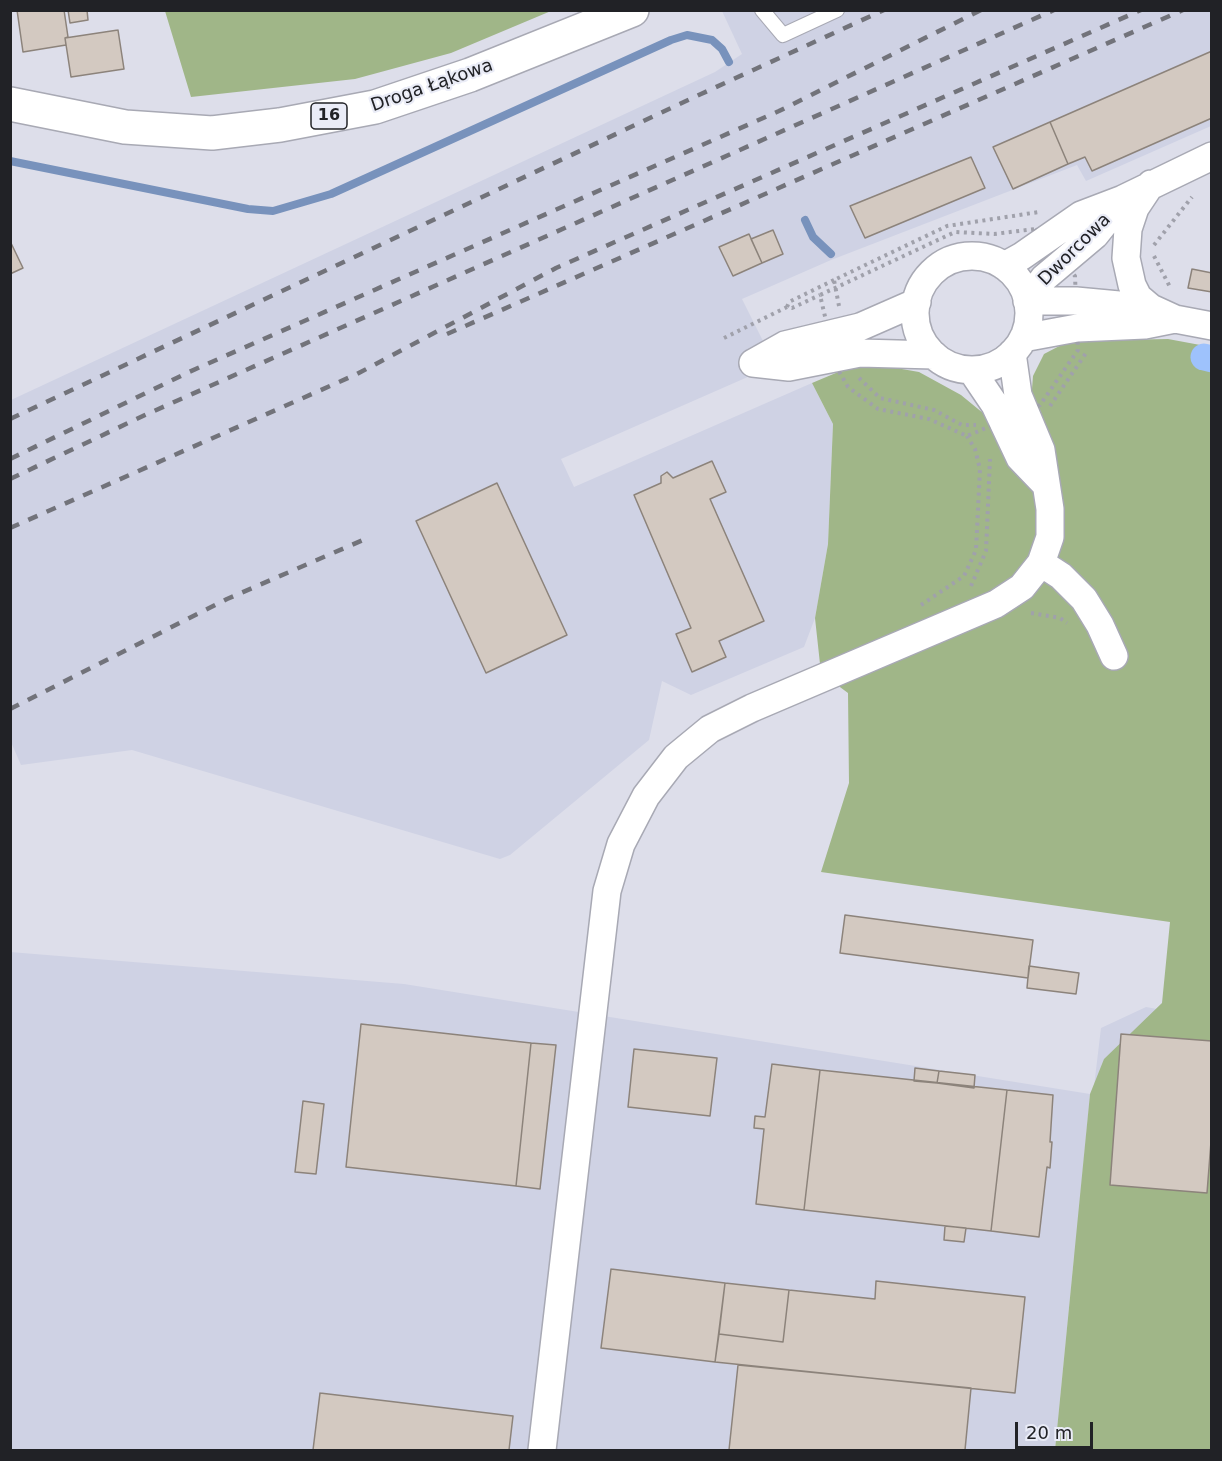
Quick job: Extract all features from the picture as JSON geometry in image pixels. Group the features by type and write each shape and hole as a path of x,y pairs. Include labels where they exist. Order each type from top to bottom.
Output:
{"main road":[{"name":"Droga Łąkowa","path":"10,104 125,127 212,133 280,124 375,107 470,75 632,10"}],"street":[{"name":"Dworcowa","path":"1004,266 1081,215 1123,199 1212,156"},
{"path":"1151,184 1135,208 1128,230 1126,258 1132,285 1138,297 1212,326"},
{"name":"Dworcowa","path":"1028,301 1044,278 1095,235 1123,199"},
{"path":"542,1450 607,891 621,844 646,796 676,757 710,729 977,598 1022,587 1041,563 1050,537 1050,509 1044,483 1020,458 1014,416 1018,395 1018,346 1029,312 1028,301 1017,278 1004,266 984,257 964,257 945,263 930,275 919,291 917,330 925,346 954,368 972,371 990,368 1018,346 1077,328 1145,325 1167,307"},
{"path":"1028,301 1076,301 1167,307"},
{"path":"832,346 860,327 917,302"},
{"path":"832,346 860,353 934,355"},
{"path":"972,371 1014,416"},
{"path":"1041,563 1060,576 1084,599 1100,625 1114,656"}],"lane":[{"path":"762,10 783,35 837,10"}],"path":[{"path":"1167,307 1150,249 1199,188"},
{"path":"724,338 955,232 994,234 1035,229 1075,276 1078,350 1040,405 967,436"},
{"path":"789,308 789,302 834,280"},
{"path":"820,295 837,368 848,387 878,409 929,419 967,436 975,449 980,469 976,550 963,576 917,608"},
{"path":"1025,613 1035,612 1060,618 1070,625"}],"shaded area":[{"path":"722,11 1211,11 1211,126 1086,181 1077,165 831,260 742,299 775,365 561,459 574,487 812,383 833,424 828,544 815,618 804,647 691,695 662,681 649,740 510,855 500,859 132,750 21,765 11,742 11,400 715,72 742,54"},
{"path":"10,952 404,984 1090,1094 1079,1212 1101,1028 1146,1007 1211,1019 1074,1257 1055,1450 11,1450"}],"green space":[{"path":"165,10 551,11 451,53 355,79 191,97"},
{"path":"1168,339 1211,347 1211,1450 1055,1450 1090,1094 1104,1059 1162,1003 1170,922 821,872 849,783 848,693 821,673 815,618 828,544 833,424 812,383 862,362 919,372 961,395 989,418 1031,402 1033,376 1044,354 1069,341"}],"building":[{"path":"17,10 64,10 68,37 65,38 66,45 23,52"},
{"path":"68,10 87,10 88,20 70,23"},
{"path":"118,30 124,69 71,77 65,38"},
{"path":"1212,51 1212,118 1092,171 1085,157 1068,164 1050,122"},
{"path":"1050,122 1068,164 1013,189 993,147"},
{"path":"971,157 985,188 865,238 850,206"},
{"path":"773,230 783,254 762,263 751,239"},
{"path":"749,234 762,263 733,276 719,247"},
{"path":"10,241 23,268 10,274"},
{"path":"1192,269 1212,273 1212,292 1188,288"},
{"path":"712,461 726,492 710,499 764,621 719,641 726,657 692,672 676,634 691,628 634,495 661,483 661,476 667,472 673,478"},
{"path":"497,483 567,635 486,673 416,521"},
{"path":"845,915 1033,940 1028,978 840,953"},
{"path":"1029,966 1079,973 1076,994 1027,988"},
{"path":"361,1024 531,1043 516,1186 346,1167"},
{"path":"1121,1034 1212,1041 1212,1129 1207,1193 1110,1185"},
{"path":"531,1043 556,1045 540,1189 516,1186"},
{"path":"634,1049 717,1058 710,1116 628,1107"},
{"path":"772,1064 820,1070 804,1210 756,1204 764,1129 754,1128 755,1116 765,1117"},
{"path":"915,1068 939,1071 937,1083 914,1081"},
{"path":"820,1070 1007,1090 991,1231 804,1210"},
{"path":"939,1071 975,1075 974,1088 937,1083"},
{"path":"1007,1090 1053,1095 1050,1168 1047,1167 1039,1237 991,1231"},
{"path":"303,1101 324,1104 316,1174 295,1172"},
{"path":"945,1226 966,1228 964,1242 944,1240"},
{"path":"611,1269 725,1283 715,1362 601,1348"},
{"path":"876,1281 1025,1297 1015,1393 715,1362 719,1334 783,1342 789,1290 875,1299"},
{"path":"725,1283 789,1290 783,1342 719,1334"},
{"path":"738,1365 971,1388 965,1450 729,1450"},
{"path":"320,1393 513,1416 509,1450 313,1450"}],"waterway":[{"path":"10,161 248,209 273,211 331,194 671,40 687,35 712,40 722,49 729,62"},
{"path":"805,220 813,237 831,254"},
{"path":"1204,357 1212,359"}],"railway":[{"path":"10,419 884,10"},
{"path":"10,459 189,372 779,111 981,10"},
{"path":"10,479 145,415 1054,10"},
{"path":"10,528 357,374 556,268 1141,10"},
{"path":"447,334 1183,10"},
{"path":"10,709 227,599 363,540"}]}
